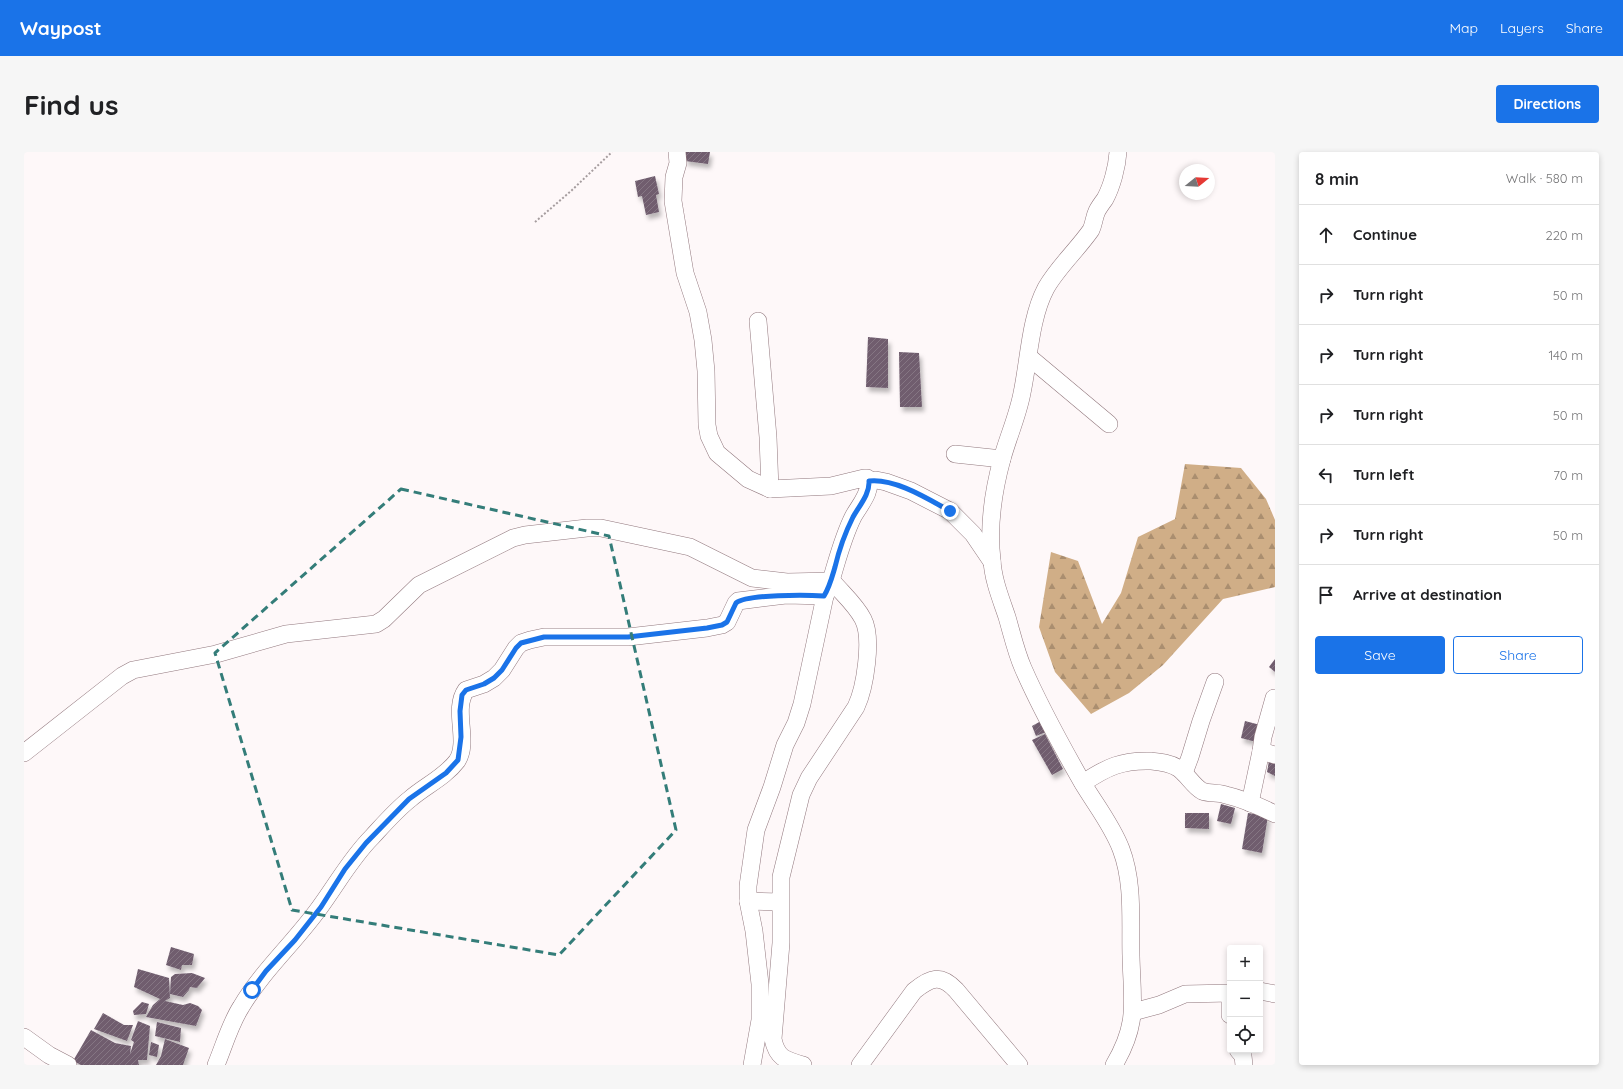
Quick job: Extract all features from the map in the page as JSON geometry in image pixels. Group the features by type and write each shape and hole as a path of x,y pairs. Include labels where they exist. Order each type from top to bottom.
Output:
{"street":[{"path":"677,152 678,163 674,177 673,200 685,273 698,312 703,340 706,371 707,425 709,436 717,453 748,479 770,489 831,486 867,478 869,481 876,480 886,482 911,490 950,511 973,534 992,562"},
{"path":"1118,152 1110,187 1106,198 1097,210 1092,228 1065,261 1046,289 1040,304 1033,331 1022,397 1002,459 992,508 992,562 999,592 1022,666 1039,702 1083,783 1116,836 1125,861 1129,881 1132,927 1131,955 1133,1012 1129,1035 1121,1063"},
{"path":"758,321 768,437 770,489"},
{"path":"1029,357 1109,424"},
{"path":"955,454 1002,459"},
{"path":"780,1056 753,1065 760,1020 760,993 754,931 748,901 748,886 756,830 772,787 785,745 796,723 802,704 828,588 844,539 853,517 866,494 869,481"},
{"path":"24,753 127,673 216,654 286,634 376,624 384,619 418,585 519,536 587,528 601,528 690,547 752,578 828,588 864,621 867,630 867,662 860,698 856,707 804,788 781,877 781,943 772,1033 774,1046 780,1056 802,1065"},
{"path":"216,1065 240,1008 266,971 295,940 321,907 345,869 362,848 409,799 446,773 458,760 461,737 461,700 466,690 484,684 494,678 502,670 516,648 521,643 544,637 628,637 707,628 722,625 727,622 736,603 743,599 786,595 828,588"},
{"path":"1184,773 1215,682"},
{"path":"1250,803 1268,753 1263,737 1274,698"},
{"path":"1083,783 1099,772 1120,764 1133,761 1164,763 1178,768 1201,790 1209,793 1224,794 1275,814"},
{"path":"748,901 780,902"},
{"path":"860,1065 914,991 925,983 938,979 949,983 956,990 1019,1065"},
{"path":"1263,992 1275,994"},
{"path":"1133,1012 1159,1005 1185,994 1227,993"},
{"path":"24,1037 49,1055 68,1065"},
{"path":"1240,1053 1244,1065"}],"path":[{"path":"535,222 571,191 612,152"}],"highlighted area":[{"path":"401,489 609,536 676,830 559,955 292,910 215,653"}],"green space":[{"path":"1185,464 1241,468 1266,499 1275,520 1275,587 1223,599 1163,665 1129,693 1091,714 1055,672 1039,627 1051,552 1078,561 1102,624 1121,593 1138,537 1175,519"}],"building":[{"path":"686,152 710,152 708,164 685,161"},
{"path":"655,176 659,194 656,195 659,212 646,215 642,196 638,197 635,181"},
{"path":"868,337 888,339 888,388 866,387"},
{"path":"899,352 919,353 922,407 900,407"},
{"path":"1275,659 1275,672 1269,667"},
{"path":"1041,721 1046,732 1036,736 1032,726"},
{"path":"1245,721 1264,726 1260,743 1241,738"},
{"path":"1045,734 1063,769 1052,775 1032,740"},
{"path":"1269,761 1275,762 1275,776 1267,772"},
{"path":"1221,804 1235,808 1231,824 1217,821"},
{"path":"1185,813 1209,813 1209,829 1185,828"},
{"path":"1248,813 1268,816 1262,853 1242,849"},
{"path":"171,947 194,954 192,965 182,965 181,970 166,965"},
{"path":"138,969 169,978 170,998 165,1001 183,1005 190,1003 198,1006 202,1010 196,1026 146,1017 153,1005 160,999 134,987"},
{"path":"192,973 205,978 197,988 190,987 183,997 170,994 171,977 175,974"},
{"path":"142,1002 149,1004 146,1014 134,1015 133,1011"},
{"path":"103,1013 124,1025 133,1025 127,1041 94,1029"},
{"path":"138,1021 150,1026 147,1060 138,1060 139,1065 81,1065 73,1061 91,1030 115,1043 131,1046 130,1054 134,1042 131,1040"},
{"path":"157,1022 181,1028 180,1042 155,1036"},
{"path":"165,1039 189,1048 183,1065 156,1065 161,1056"},
{"path":"151,1042 159,1045 157,1057 149,1055"}],"route":[{"path":"252,990 266,971 295,940 321,907 345,869 366,843 409,799 446,773 458,760 461,737 460,711 462,695 466,690 484,684 494,678 502,670 516,648 521,643 544,637 628,637 707,628 722,625 727,622 736,603 743,599 786,595 824,596 832,581 844,539 853,517 866,494 869,481 876,480 886,482 911,490 950,511"}]}
